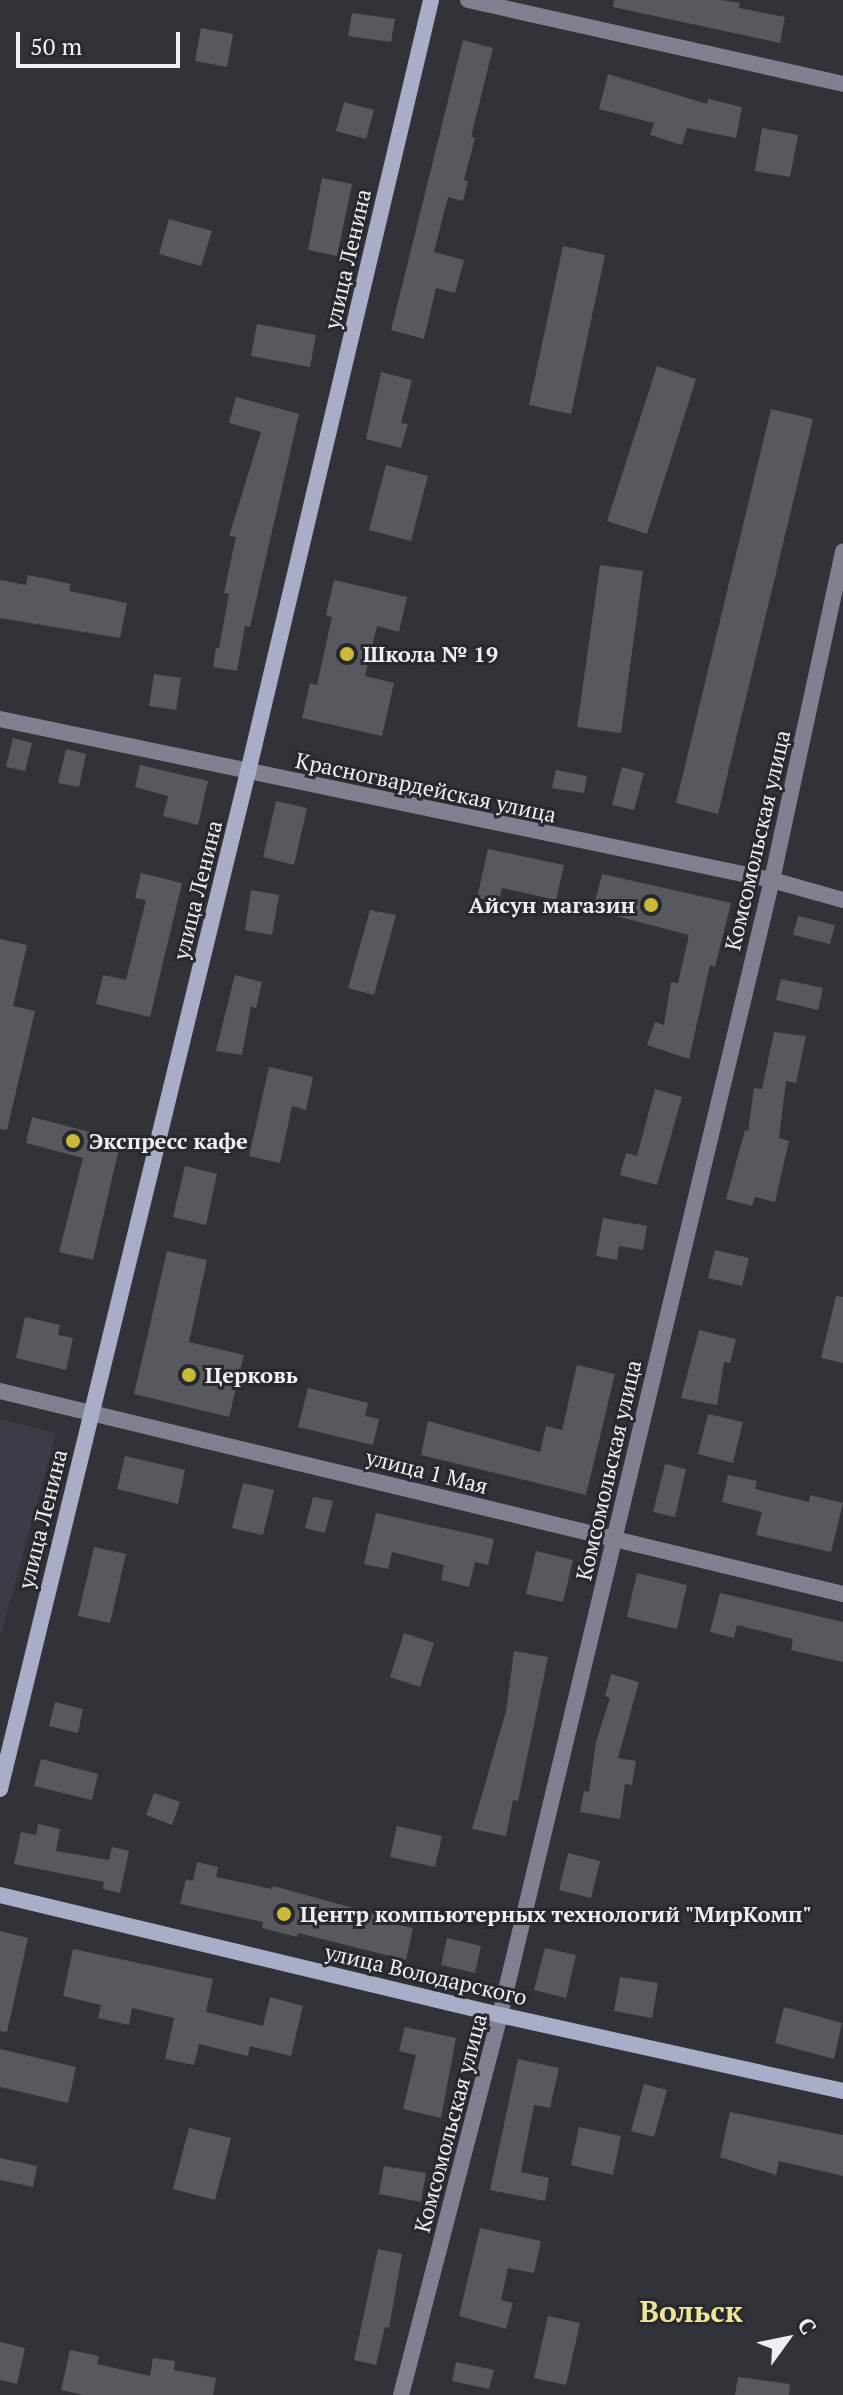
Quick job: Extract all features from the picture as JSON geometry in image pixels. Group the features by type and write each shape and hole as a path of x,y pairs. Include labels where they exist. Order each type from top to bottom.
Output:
{"street":[{"name":"улица Ленина","path":"0,1789 248,772 431,0"},
{"path":"468,0 843,84"},
{"name":"Комсомольская улица","path":"401,2395 500,2015 614,1540 772,880 843,552"},
{"name":"Красногвардейская улица","path":"0,719 772,880 843,900"},
{"name":"улица 1 Мая","path":"0,1391 843,1594"},
{"name":"улица Володарского","path":"0,1895 500,2015 843,2091"}],"shaded area":[{"path":"0,1419 56,1433 0,1638"}],"building":[{"path":"614,0 721,0 740,3 739,8 785,17 780,43 613,7"},
{"path":"352,13 395,19 391,42 348,36"},
{"path":"201,28 233,34 227,67 195,61"},
{"path":"463,40 493,48 471,137 475,138 464,180 468,181 463,201 448,197 434,252 464,260 455,293 436,288 424,339 391,330"},
{"path":"608,74 707,104 708,99 742,107 736,138 687,128 682,145 650,135 654,123 599,109"},
{"path":"344,102 374,110 366,139 336,131"},
{"path":"762,128 798,135 790,177 755,171"},
{"path":"322,178 352,184 337,256 308,250"},
{"path":"169,219 212,231 201,266 159,254"},
{"path":"563,246 605,255 571,414 529,405"},
{"path":"257,324 316,335 310,367 251,356"},
{"path":"657,366 696,379 647,534 607,521"},
{"path":"381,372 412,380 401,423 408,424 401,448 366,439"},
{"path":"236,397 299,414 250,627 245,626 237,671 213,667 229,594 224,593 236,537 229,536 261,432 229,423"},
{"path":"771,409 813,419 718,814 676,803"},
{"path":"386,465 428,476 411,541 369,530"},
{"path":"600,565 643,571 621,733 577,727"},
{"path":"28,575 71,584 69,591 127,603 120,638 0,618 0,580 26,585"},
{"name":"Школа № 19","path":"334,580 407,597 399,632 377,626 365,676 394,683 382,736 302,718 310,683 317,685 332,617 326,615"},
{"path":"154,674 181,678 176,710 149,706"},
{"path":"13,738 32,743 25,771 6,767"},
{"path":"66,749 86,754 79,787 58,783"},
{"path":"140,765 208,781 198,825 163,816 168,796 135,787"},
{"path":"622,767 644,773 634,810 612,805"},
{"path":"556,770 587,776 584,793 552,788"},
{"path":"276,801 307,808 294,865 263,857"},
{"path":"488,849 564,865 556,900 502,888 498,903 477,898"},
{"path":"141,873 182,883 150,1017 96,1004 103,975 126,980 146,900 135,898"},
{"path":"602,874 731,903 715,967 710,965 689,1059 647,1045 655,1022 664,1025 671,982 678,983 689,935 593,910"},
{"path":"251,890 279,895 272,935 245,930"},
{"path":"370,910 396,915 374,995 348,988"},
{"path":"798,916 835,925 830,944 793,935"},
{"path":"0,939 27,945 13,1006 35,1011 7,1130 0,1129"},
{"path":"235,975 262,982 256,1008 251,1006 242,1055 216,1051"},
{"path":"781,979 823,988 818,1010 776,1000"},
{"path":"774,1032 806,1036 796,1083 786,1081 779,1138 789,1141 775,1202 755,1197 752,1206 726,1199 745,1130 748,1131 754,1088 762,1089"},
{"path":"269,1067 313,1077 306,1110 292,1106 280,1163 249,1156"},
{"path":"655,1089 682,1097 657,1185 620,1175 626,1153 637,1156"},
{"path":"32,1117 121,1140 93,1260 59,1252 83,1158 26,1143"},
{"path":"185,1166 217,1174 206,1225 173,1217"},
{"path":"603,1218 647,1226 643,1250 619,1246 617,1260 596,1256"},
{"path":"715,1250 749,1258 742,1286 708,1278"},
{"name":"Церковь","path":"167,1251 207,1260 189,1342 244,1355 229,1417 134,1394"},
{"path":"836,1296 843,1297 843,1363 821,1358"},
{"path":"25,1317 60,1325 58,1335 73,1338 66,1370 16,1358"},
{"path":"699,1330 736,1339 730,1363 724,1362 717,1405 681,1398"},
{"path":"577,1365 615,1374 586,1495 421,1455 428,1421 540,1452 546,1426 562,1430"},
{"path":"308,1388 368,1403 365,1416 379,1419 373,1445 298,1427"},
{"path":"708,1414 743,1422 733,1463 698,1454"},
{"path":"125,1456 185,1470 178,1504 117,1489"},
{"path":"665,1464 686,1469 675,1517 653,1512"},
{"path":"728,1475 757,1481 755,1489 809,1502 810,1495 843,1503 831,1552 756,1535 762,1512 722,1502"},
{"path":"243,1483 274,1490 263,1535 232,1528"},
{"path":"313,1497 333,1501 325,1533 305,1528"},
{"path":"376,1513 494,1539 488,1565 475,1562 469,1587 441,1580 444,1565 392,1552 388,1569 364,1564"},
{"path":"94,1547 126,1554 110,1623 78,1616"},
{"path":"536,1551 573,1560 563,1602 526,1594"},
{"path":"637,1573 687,1585 677,1629 627,1617"},
{"path":"720,1593 843,1622 843,1662 791,1650 793,1639 737,1625 734,1638 710,1632"},
{"path":"404,1633 434,1643 420,1687 390,1677"},
{"path":"514,1651 548,1657 518,1801 513,1800 506,1836 472,1829 506,1711"},
{"path":"611,1674 639,1682 618,1758 636,1761 632,1785 625,1784 620,1819 580,1812 584,1791 589,1792 596,1742 610,1698 605,1696"},
{"path":"55,1702 83,1709 78,1733 49,1726"},
{"path":"41,1759 98,1774 92,1800 34,1786"},
{"path":"154,1793 180,1802 172,1825 146,1815"},
{"path":"38,1824 60,1829 56,1851 109,1860 112,1847 129,1851 120,1893 103,1889 104,1882 14,1864 21,1832 36,1835"},
{"path":"397,1826 442,1836 435,1867 390,1857"},
{"path":"568,1853 600,1861 591,1898 559,1890"},
{"path":"197,1862 218,1867 216,1877 272,1889 273,1886 379,1915 378,1921 413,1928 406,1960 298,1933 297,1937 262,1928 263,1922 180,1904 186,1879 193,1881"},
{"path":"0,1931 28,1938 7,2032 0,2031"},
{"path":"447,1938 481,1946 475,1973 441,1965"},
{"path":"545,1948 576,1955 566,1998 534,1990"},
{"path":"73,1949 213,1979 206,2012 263,2026 270,1997 303,2006 291,2056 250,2046 248,2056 199,2044 194,2065 165,2059 174,2018 132,2008 129,2025 98,2018 101,2005 63,1996"},
{"path":"620,1977 658,1983 652,2018 614,2011"},
{"path":"784,2007 842,2023 834,2059 775,2043"},
{"path":"405,2027 456,2038 441,2118 403,2109 416,2055 399,2051"},
{"path":"0,2049 76,2067 68,2103 0,2087"},
{"path":"518,2059 559,2068 550,2108 534,2105 521,2172 549,2178 545,2201 490,2190"},
{"path":"644,2084 667,2090 654,2137 631,2131"},
{"path":"730,2112 843,2135 843,2176 779,2161 776,2175 720,2157"},
{"path":"579,2127 621,2136 613,2175 571,2165"},
{"path":"189,2128 231,2138 215,2200 173,2189"},
{"path":"0,2158 37,2166 33,2187 0,2180"},
{"path":"384,2166 426,2173 421,2202 379,2194"},
{"path":"480,2228 541,2241 534,2273 508,2268 501,2300 513,2303 506,2329 459,2316"},
{"path":"378,2249 402,2254 389,2328 385,2327 376,2365 354,2360"},
{"path":"548,2316 580,2323 566,2385 534,2378"},
{"path":"0,2342 25,2348 17,2384 0,2380"},
{"path":"70,2350 99,2356 97,2364 150,2376 153,2358 175,2361 174,2370 216,2378 213,2395 83,2395 61,2390"},
{"path":"456,2362 494,2370 489,2389 452,2381"},
{"path":"738,2377 790,2384 789,2395 735,2395"}],"place":[{"name":"Школа № 19","path":"347,654"},
{"name":"Айсун магазин","path":"651,905"},
{"name":"Экспресс кафе","path":"73,1141"},
{"name":"Церковь","path":"189,1375"},
{"name":"Центр компьютерных технологий \"МирКомп\"","path":"284,1914"}],"district":[{"name":"Вольск","path":"691,2311"}]}
